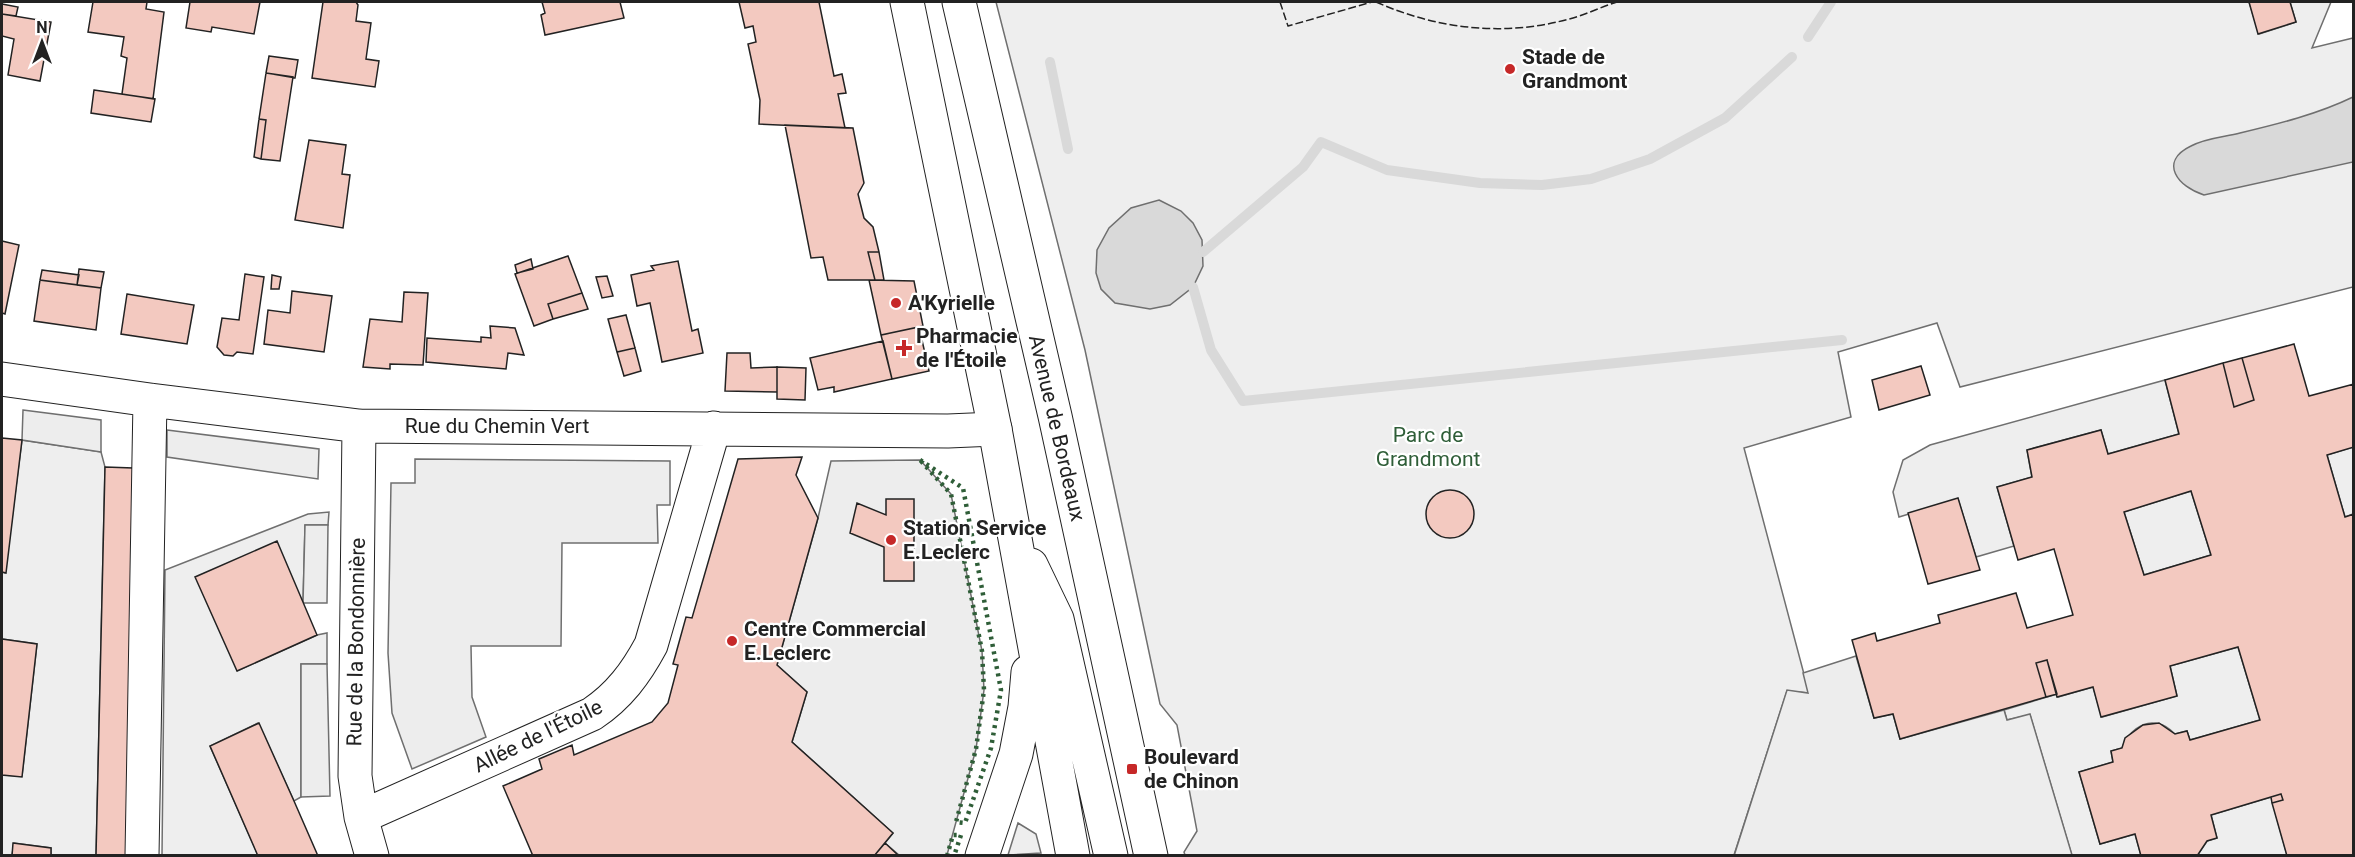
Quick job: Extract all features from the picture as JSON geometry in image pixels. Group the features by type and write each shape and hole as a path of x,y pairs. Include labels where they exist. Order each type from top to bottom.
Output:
{"main road":[{"path":"907,2 995,429 1031,634 1074,855"},
{"name":"Avenue de Bordeaux","path":"959,2 1058,428 1151,855"},
{"name":"Rue du Chemin Vert","path":"2,379 359,426 948,431 995,429"},
{"path":"142,855 150,400"},
{"name":"Rue de la Bondonnière","path":"359,426 355,776 361,817 372,855"},
{"name":"Allée de l'Étoile","path":"361,817 592,714 618,694 640,665 651,645 714,428"},
{"path":"1012,525 1057,620 1112,855"},
{"path":"982,855 1016,754 1025,707 1031,634"}],"green space":[{"name":"Parc de Grandmont","path":"996,2 2249,2 2259,34 2296,22 2290,2 2331,2 2312,48 2353,38 2353,287 1960,387 1937,323 1838,352 1851,417 1744,448 1809,693 1787,691 1734,855 1185,855 1184,852 1197,831 1177,725 1160,704 1085,350"},
{"path":"2165,380 2179,434 2108,454 2101,430 2027,450 2032,477 1997,487 2014,546 1976,557 1958,499 1899,517 1893,492 1903,460 1930,445"},
{"path":"22,440 101,452 105,467 96,855 51,855 51,848 14,843 12,855 2,855 2,775 22,776 37,644 2,639 2,572 5,573"},
{"path":"2353,447 2353,514 2345,517 2327,455"},
{"path":"2191,491 2211,555 2144,575 2124,512"},
{"path":"329,512 328,525 305,525 303,603 237,671 317,635 327,633 327,664 301,664 301,797 294,801 258,723 210,746 258,855 162,856 165,570 308,514"},
{"path":"2238,647 2260,720 2190,740 2187,731 2175,734 2159,724 2147,724 2136,729 2122,748 2111,751 2113,762 2079,772 2100,844 2135,834 2141,855 2072,856 2030,715 2007,720 2004,710 2057,694 2058,697 2093,687 2102,717 2177,696 2170,666"},
{"path":"2271,797 2287,855 2197,856 2207,841 2217,838 2211,815"},
{"path":"1018,823 1036,834 1041,853 1008,855"}],"shaded area":[{"path":"2353,97 2353,162 2204,195 2186,186 2175,174 2175,159 2181,152 2196,143 2298,118"},
{"path":"1159,200 1181,211 1193,223 1202,240 1203,266 1193,287 1170,305 1150,309 1115,303 1101,289 1096,273 1097,250 1109,228 1131,208"},
{"path":"23,410 101,420 101,452 22,440"},
{"path":"167,430 319,449 318,479 167,457"},
{"path":"415,459 670,461 670,505 657,505 658,543 562,543 561,646 471,646 472,697 486,737 412,769 392,713 388,653 391,483 415,483"},
{"path":"920,460 951,494 982,651 984,690 976,749 947,855 899,855 885,843 893,833 792,742 807,692 777,665 818,518 831,461"},
{"path":"305,525 328,525 327,603 303,603"},
{"path":"1856,656 1874,718 1893,714 1900,739 2004,710 2007,720 2030,714 2072,855 1734,856 1787,690 1808,693 1803,673"},
{"path":"301,664 327,664 330,796 301,797"}],"building":[{"path":"93,2 147,2 146,9 164,12 153,99 122,94 127,58 121,56 124,37 88,32"},
{"path":"190,2 260,2 254,34 212,27 211,32 186,28"},
{"path":"323,2 356,2 358,5 356,21 371,23 366,59 379,61 375,87 312,78"},
{"path":"542,2 620,2 624,18 545,35 541,15 545,13"},
{"path":"739,2 819,2 834,76 842,74 846,93 838,94 845,128 759,124 760,100 748,44 756,42 753,26 745,28"},
{"path":"2249,2 2290,2 2296,22 2258,34"},
{"path":"2,4 18,7 16,16 2,14"},
{"path":"2,14 51,22 40,81 8,75 14,39 2,36"},
{"path":"269,56 298,60 295,78 266,73"},
{"path":"266,73 293,77 280,161 261,159 266,120 259,119"},
{"path":"94,90 155,99 151,122 91,113"},
{"path":"259,119 266,120 261,159 254,157"},
{"path":"785,125 853,128 864,183 858,194 864,218 873,227 879,252 868,252 875,280 828,280 823,257 811,258"},
{"path":"309,140 346,145 342,174 350,175 343,228 295,220"},
{"path":"2,241 19,245 5,314 2,313"},
{"path":"868,252 879,252 884,280 875,280"},
{"path":"568,256 582,293 548,304 553,319 534,326 515,274"},
{"path":"531,259 533,269 517,273 515,265"},
{"path":"678,261 692,331 698,329 703,353 662,362 650,303 637,306 631,275 654,270 651,266"},
{"path":"79,269 104,272 101,288 77,285"},
{"path":"42,270 79,275 77,285 40,280"},
{"path":"245,274 264,277 253,354 237,352 233,356 224,355 217,347 222,318 239,320"},
{"path":"272,275 281,277 279,289 271,289"},
{"path":"607,276 613,296 602,298 596,277"},
{"path":"40,280 101,288 96,330 34,321"},
{"name":"A'Kyrielle","path":"869,280 914,281 923,326 881,335"},
{"path":"292,291 332,296 324,352 264,344 268,310 290,313"},
{"path":"404,292 428,293 423,365 390,364 390,369 363,367 370,319 402,322"},
{"path":"582,293 588,309 553,319 548,304"},
{"path":"127,294 194,305 187,344 121,334"},
{"path":"626,315 635,348 617,352 608,319"},
{"path":"490,326 515,328 524,355 508,353 506,369 426,362 427,338 481,342 481,337 491,338"},
{"name":"Pharmacie de l'Étoile","path":"919,327 929,371 892,379 881,335"},
{"path":"883,341 892,379 834,392 834,387 818,390 810,358"},
{"path":"2294,344 2309,396 2354,384 2354,447 2327,455 2345,517 2354,514 2354,856 2287,856 2272,803 2283,800 2281,794 2211,815 2217,838 2207,841 2197,856 2141,856 2135,834 2100,844 2079,772 2113,762 2111,751 2122,748 2125,738 2143,725 2159,723 2175,734 2187,731 2190,740 2260,720 2238,647 2170,666 2177,696 2101,717 2093,687 2057,697 2047,660 2036,663 2046,697 1900,739 1893,714 1874,718 1852,640 1875,633 1877,641 1940,623 1938,615 2016,593 2027,628 2073,615 2054,549 2018,560 1997,487 2032,477 2027,450 2101,430 2108,454 2179,434 2165,380 2223,363 2234,407 2254,400 2242,358","holes":["2191,491 2211,555 2144,575 2124,512"]},
{"path":"635,348 641,371 624,376 617,352"},
{"path":"727,353 750,353 751,368 777,367 777,392 725,391"},
{"path":"2242,358 2254,400 2234,407 2223,363"},
{"path":"1921,366 1930,395 1879,410 1872,380"},
{"path":"777,367 806,368 805,400 777,399"},
{"path":"2,438 22,440 6,573 2,572"},
{"name":"Centre Commercial E.Leclerc","path":"802,457 796,475 818,518 777,665 807,692 792,742 893,833 874,856 533,856 503,786 542,769 539,759 572,745 574,755 652,722 668,703 678,665 673,664 686,617 692,618 738,459"},
{"path":"105,467 133,468 126,856 96,856"},
{"path":"1450,490 1467,497 1474,514 1467,531 1450,538 1433,531 1426,514 1433,497"},
{"path":"1958,498 1980,570 1928,584 1908,513"},
{"name":"Station Service E.Leclerc","path":"886,499 914,499 914,581 884,581 884,547 850,533 857,503 886,515"},
{"path":"277,541 317,635 237,671 195,577"},
{"path":"2,639 37,644 22,777 2,775"},
{"path":"2047,660 2057,694 2046,697 2036,663"},
{"path":"259,723 318,856 258,856 210,746"},
{"path":"2281,794 2283,800 2272,803 2271,797"},
{"path":"13,843 51,848 51,856 12,856"},
{"path":"885,843 899,856 874,856"}],"waterway":[{"path":"1808,37 1831,2"},
{"path":"1203,252 1303,167 1321,142 1387,170 1480,183 1542,185 1591,179 1650,159 1725,118 1792,57"},
{"path":"1050,62 1068,149"},
{"path":"1193,287 1211,350 1243,401 1842,340"}],"hedge":[{"path":"920,460 963,488 1001,690 991,748 965,823 956,822 976,749 984,690 982,651 951,494 920,460"},
{"path":"947,856 953,835 961,835 954,856"}],"fence":[{"path":"1280,2 1288,26 1372,2"},
{"path":"1376,2 1423,19 1495,29 1545,25 1617,2"}],"place":[{"name":"Stade de Grandmont","path":"1510,69"},
{"name":"A'Kyrielle","path":"896,303"},
{"name":"Pharmacie de l'Étoile","path":"904,348"},
{"name":"Station Service E.Leclerc","path":"891,540"},
{"name":"Centre Commercial E.Leclerc","path":"732,641"},
{"name":"Boulevard de Chinon","path":"1132,769"}]}
